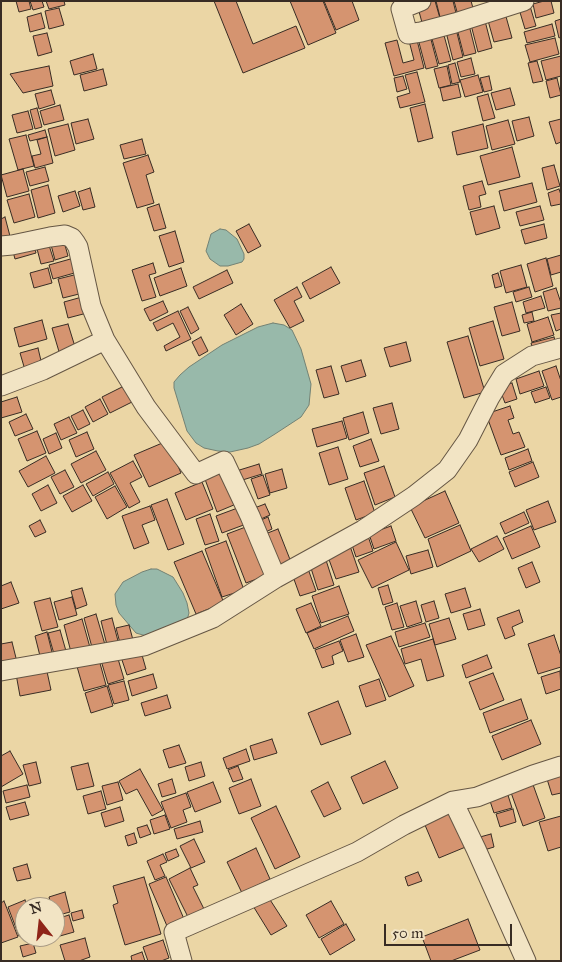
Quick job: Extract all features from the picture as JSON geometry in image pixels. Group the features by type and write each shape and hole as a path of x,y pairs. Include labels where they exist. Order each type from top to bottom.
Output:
{"street":[{"path":"421,1 401,9 408,34 455,23 524,1"},
{"path":"1,246 65,235 72,238 78,247 92,306 105,340 146,407 196,474 224,461 276,578"},
{"path":"1,386 43,370 105,340"},
{"path":"1,671 144,646 213,618 276,578 363,530 414,496 448,470 468,440 504,374 532,356 561,348"},
{"path":"182,961 174,932 357,852 404,825 453,801 477,797 561,766"},
{"path":"453,801 526,961"}],"shaded area":[{"path":"220,229 226,230 237,239 244,254 242,262 220,266 210,259 206,251 211,234"},
{"path":"273,323 284,325 292,330 301,349 311,384 309,405 301,417 259,444 230,452 204,448 196,443 187,431 174,388 174,382 189,367 222,345 258,327"},
{"path":"151,569 157,569 173,577 183,593 189,613 187,620 153,638 136,633 119,613 115,594 123,582"}],"building":[{"path":"16,1 29,1 31,9 19,12"},
{"path":"30,1 42,1 44,7 33,10"},
{"path":"46,1 64,1 65,5 49,9"},
{"path":"214,1 236,1 253,44 296,26 305,48 243,73"},
{"path":"290,1 323,1 336,33 308,45"},
{"path":"324,1 352,1 359,20 336,30"},
{"path":"435,1 442,25 424,30 417,4"},
{"path":"436,1 453,1 458,21 442,25"},
{"path":"454,1 471,1 475,15 459,19"},
{"path":"551,1 554,13 536,18 533,4"},
{"path":"530,6 536,26 525,29 519,9"},
{"path":"59,8 64,25 49,29 45,11"},
{"path":"41,13 45,28 30,32 27,17"},
{"path":"505,13 512,38 494,42 487,17"},
{"path":"484,17 492,48 478,52 470,21"},
{"path":"561,19 561,37 559,38 555,21"},
{"path":"468,21 476,53 464,56 456,25"},
{"path":"552,24 555,36 527,43 524,32"},
{"path":"455,25 463,57 453,60 445,28"},
{"path":"442,28 451,61 439,64 430,32"},
{"path":"429,32 438,66 426,69 417,35"},
{"path":"47,33 52,52 38,56 33,36"},
{"path":"416,36 424,68 394,76 385,43 397,40 403,63 414,60 408,37"},
{"path":"555,38 559,54 530,62 525,45"},
{"path":"93,54 97,69 74,75 70,61"},
{"path":"561,56 561,76 546,80 541,61"},
{"path":"471,58 475,74 461,77 457,62"},
{"path":"537,61 543,81 533,83 528,63"},
{"path":"455,63 460,82 452,84 448,65"},
{"path":"49,66 53,86 23,93 10,74"},
{"path":"447,66 451,85 439,88 434,69"},
{"path":"103,69 107,85 84,91 80,75"},
{"path":"417,72 425,102 400,108 397,97 410,93 405,75"},
{"path":"478,75 483,92 465,97 460,80"},
{"path":"403,76 407,89 397,92 394,78"},
{"path":"489,76 492,90 484,92 480,78"},
{"path":"557,78 561,95 550,98 546,81"},
{"path":"458,84 461,97 443,101 440,88"},
{"path":"510,88 515,105 496,110 491,93"},
{"path":"51,90 55,104 39,109 35,94"},
{"path":"488,94 495,118 483,121 477,97"},
{"path":"425,104 433,138 418,142 410,108"},
{"path":"60,105 64,120 44,125 40,111"},
{"path":"37,108 42,127 35,129 30,110"},
{"path":"28,111 33,129 17,133 12,115"},
{"path":"529,117 534,136 517,141 512,121"},
{"path":"88,119 94,139 76,144 71,123"},
{"path":"561,119 561,142 556,144 549,122"},
{"path":"508,120 515,144 492,150 486,126"},
{"path":"68,124 75,150 55,156 48,129"},
{"path":"483,124 488,148 457,155 452,132"},
{"path":"45,130 47,137 30,141 28,135"},
{"path":"26,135 34,166 18,170 9,139"},
{"path":"47,137 53,163 35,168 32,156 41,154 37,140"},
{"path":"142,139 146,154 124,159 120,145"},
{"path":"512,147 520,177 488,185 480,156"},
{"path":"148,155 154,172 146,175 154,203 137,208 123,163"},
{"path":"554,165 560,186 547,190 542,168"},
{"path":"45,167 49,181 30,186 26,172"},
{"path":"23,169 29,191 7,197 1,175"},
{"path":"482,181 486,194 479,196 481,207 469,210 463,186"},
{"path":"532,183 537,202 504,211 499,191"},
{"path":"48,185 55,213 38,218 31,190"},
{"path":"90,188 95,207 83,210 78,192"},
{"path":"559,189 561,204 551,206 548,193"},
{"path":"75,191 80,206 63,212 58,196"},
{"path":"29,194 35,217 14,223 7,200"},
{"path":"159,204 166,228 154,231 147,208"},
{"path":"494,206 500,228 476,235 470,212"},
{"path":"540,206 544,220 520,226 516,212"},
{"path":"5,217 11,240 1,243 1,219"},
{"path":"249,224 261,246 248,253 236,231"},
{"path":"544,224 547,238 525,244 521,230"},
{"path":"175,231 184,262 169,267 159,236"},
{"path":"63,238 68,256 55,260 50,241"},
{"path":"33,242 36,253 15,259 12,248"},
{"path":"48,242 54,261 41,264 36,245"},
{"path":"561,255 561,272 551,275 547,259"},
{"path":"74,258 78,272 53,279 49,265"},
{"path":"546,258 553,286 535,292 527,264"},
{"path":"153,263 156,273 149,275 156,297 142,301 132,270"},
{"path":"521,265 527,287 506,293 500,271"},
{"path":"331,267 340,283 310,299 302,283"},
{"path":"48,268 52,283 34,288 30,273"},
{"path":"181,268 187,286 160,296 154,278"},
{"path":"227,270 233,283 199,299 193,287"},
{"path":"498,273 502,286 495,288 492,275"},
{"path":"78,274 83,293 63,298 58,279"},
{"path":"297,287 302,297 294,301 304,321 290,328 274,300"},
{"path":"529,287 532,297 516,302 513,292"},
{"path":"556,288 561,308 548,311 543,292"},
{"path":"541,296 545,308 526,313 523,302"},
{"path":"82,297 87,313 68,318 64,302"},
{"path":"163,301 168,312 150,321 144,309"},
{"path":"512,302 520,331 502,336 494,307"},
{"path":"241,304 253,324 236,335 224,315"},
{"path":"188,307 199,329 191,334 180,311"},
{"path":"178,311 191,339 166,351 164,346 180,337 173,323 157,331 153,323"},
{"path":"532,312 534,321 524,323 522,315"},
{"path":"561,313 561,329 556,331 551,315"},
{"path":"548,317 554,335 532,342 527,324"},
{"path":"42,320 47,339 19,347 14,328"},
{"path":"493,321 504,359 480,366 469,328"},
{"path":"68,324 76,350 60,355 52,328"},
{"path":"468,336 485,392 464,398 447,342"},
{"path":"201,337 208,351 199,356 192,342"},
{"path":"554,337 557,348 534,354 531,343"},
{"path":"406,342 411,361 390,367 384,348"},
{"path":"38,348 42,365 25,370 20,353"},
{"path":"361,360 366,376 346,382 341,366"},
{"path":"331,366 339,394 324,398 316,370"},
{"path":"556,366 561,381 561,397 552,400 542,371"},
{"path":"539,371 544,386 520,394 516,379"},
{"path":"512,383 517,399 505,403 499,387"},
{"path":"124,386 132,402 110,413 102,397"},
{"path":"546,387 550,398 535,403 531,392"},
{"path":"17,397 22,412 1,418 1,402"},
{"path":"100,399 108,414 93,422 85,407"},
{"path":"392,403 399,429 381,434 373,408"},
{"path":"510,406 514,418 508,420 513,434 519,432 525,447 501,455 486,414"},
{"path":"83,410 90,424 78,430 71,416"},
{"path":"363,412 369,433 349,440 343,418"},
{"path":"26,414 33,429 15,436 9,422"},
{"path":"69,417 77,433 61,440 54,424"},
{"path":"342,421 347,438 317,447 312,429"},
{"path":"37,431 46,453 27,461 18,439"},
{"path":"87,432 94,449 76,457 69,440"},
{"path":"56,433 62,448 49,454 43,439"},
{"path":"371,439 379,461 360,467 353,446"},
{"path":"167,441 181,473 149,487 134,455"},
{"path":"338,447 348,479 329,485 319,453"},
{"path":"528,449 532,461 509,470 505,458"},
{"path":"96,451 106,470 81,483 71,464"},
{"path":"46,456 55,473 28,487 19,471"},
{"path":"133,461 142,477 130,483 140,502 129,508 110,473"},
{"path":"224,462 241,502 217,512 202,471"},
{"path":"533,462 539,477 515,487 509,472"},
{"path":"259,464 262,474 236,482 233,472"},
{"path":"384,466 395,497 375,505 364,473"},
{"path":"282,469 287,488 270,493 265,474"},
{"path":"65,470 74,487 60,494 51,477"},
{"path":"108,472 114,484 93,496 86,484"},
{"path":"263,475 270,495 258,499 251,479"},
{"path":"364,481 375,513 356,520 345,488"},
{"path":"202,482 213,509 186,520 175,493"},
{"path":"48,485 57,503 41,511 32,494"},
{"path":"83,485 92,501 72,512 63,496"},
{"path":"115,486 127,507 107,519 95,497"},
{"path":"445,491 459,523 425,538 410,507"},
{"path":"167,499 184,544 168,550 151,505"},
{"path":"548,501 556,522 534,530 526,510"},
{"path":"265,504 270,515 254,522 249,510"},
{"path":"150,506 155,520 142,525 149,543 134,549 122,516"},
{"path":"243,506 249,523 222,533 216,516"},
{"path":"524,512 529,523 505,534 500,523"},
{"path":"210,514 219,541 205,545 196,519"},
{"path":"268,517 272,529 259,535 254,523"},
{"path":"40,520 46,532 35,537 29,526"},
{"path":"251,525 270,574 246,583 227,534"},
{"path":"460,525 471,551 437,567 428,539"},
{"path":"391,526 396,541 374,549 369,534"},
{"path":"531,526 540,547 512,559 503,538"},
{"path":"278,529 291,562 273,569 260,536"},
{"path":"368,536 373,551 356,557 351,542"},
{"path":"497,536 504,549 479,562 471,549"},
{"path":"226,541 244,590 222,597 205,549"},
{"path":"396,542 409,570 372,588 358,560"},
{"path":"350,546 359,572 336,579 327,554"},
{"path":"428,550 433,567 411,574 406,556"},
{"path":"202,551 224,603 196,614 174,562"},
{"path":"325,557 334,585 318,590 309,562"},
{"path":"532,562 540,582 526,588 518,568"},
{"path":"307,566 316,591 300,596 291,571"},
{"path":"11,582 19,603 1,609 1,586"},
{"path":"388,585 393,602 383,605 378,588"},
{"path":"339,586 349,614 321,623 312,596"},
{"path":"82,588 87,605 76,609 71,591"},
{"path":"465,588 471,607 451,613 445,594"},
{"path":"72,597 77,615 59,620 54,602"},
{"path":"50,598 58,627 42,631 34,602"},
{"path":"416,601 422,622 407,627 400,606"},
{"path":"434,601 439,618 426,622 421,605"},
{"path":"311,603 321,626 306,633 296,609"},
{"path":"397,603 404,627 392,630 385,607"},
{"path":"480,609 485,625 468,630 463,614"},
{"path":"519,610 523,622 512,627 515,635 505,639 497,618"},
{"path":"96,614 106,648 93,651 84,618"},
{"path":"348,616 354,631 314,649 307,633"},
{"path":"112,618 118,641 107,645 101,621"},
{"path":"449,618 456,639 435,645 429,624"},
{"path":"82,619 91,651 72,656 64,625"},
{"path":"425,623 430,637 399,647 395,632"},
{"path":"129,625 133,640 120,643 116,628"},
{"path":"60,630 66,651 54,654 48,633"},
{"path":"47,632 52,652 40,656 35,636"},
{"path":"356,634 364,657 348,662 340,640"},
{"path":"554,635 561,656 561,667 538,674 528,644"},
{"path":"391,636 414,686 389,697 366,645"},
{"path":"433,639 444,676 427,681 421,659 405,664 401,649"},
{"path":"339,641 343,651 332,656 334,664 322,668 315,650"},
{"path":"12,642 17,662 1,666 1,644"},
{"path":"140,648 146,669 127,675 120,654"},
{"path":"116,652 124,679 108,684 100,657"},
{"path":"487,655 492,668 466,678 462,665"},
{"path":"98,656 106,685 84,691 76,663"},
{"path":"46,667 51,690 20,696 16,674"},
{"path":"560,671 561,689 546,694 541,677"},
{"path":"493,673 504,700 480,710 469,682"},
{"path":"153,674 157,688 132,696 128,681"},
{"path":"379,679 386,700 366,707 359,686"},
{"path":"124,681 129,700 114,704 108,685"},
{"path":"107,686 113,706 91,713 85,693"},
{"path":"167,695 171,708 145,716 141,703"},
{"path":"521,699 528,719 490,733 483,713"},
{"path":"338,701 351,734 321,745 308,713"},
{"path":"531,720 541,744 502,760 492,736"},
{"path":"272,739 277,753 254,760 250,746"},
{"path":"179,745 186,763 169,768 163,750"},
{"path":"246,749 250,761 227,769 223,758"},
{"path":"10,751 23,774 1,787 1,756"},
{"path":"385,761 398,788 363,804 351,777"},
{"path":"36,762 41,783 29,786 23,765"},
{"path":"201,762 205,776 189,781 185,767"},
{"path":"88,763 94,786 77,790 71,767"},
{"path":"238,766 243,779 233,782 228,770"},
{"path":"140,769 163,810 152,816 137,789 126,794 119,781"},
{"path":"561,775 561,793 552,795 547,779"},
{"path":"172,779 176,793 162,797 158,784"},
{"path":"251,779 261,806 239,814 229,788"},
{"path":"531,779 545,818 523,826 509,787"},
{"path":"118,782 123,800 107,805 102,786"},
{"path":"213,782 221,802 195,812 187,792"},
{"path":"328,782 341,809 324,817 311,791"},
{"path":"27,785 30,797 6,803 3,791"},
{"path":"101,791 106,809 88,814 83,796"},
{"path":"507,792 512,808 494,813 489,798"},
{"path":"186,793 191,807 183,810 187,822 171,828 161,802"},
{"path":"25,802 29,815 10,820 6,807"},
{"path":"276,806 300,857 275,869 251,818"},
{"path":"451,806 468,846 439,858 422,818"},
{"path":"120,807 124,821 105,827 101,813"},
{"path":"513,809 516,822 500,827 496,814"},
{"path":"165,815 170,829 154,834 150,820"},
{"path":"561,816 561,847 548,851 539,822"},
{"path":"200,821 203,832 177,839 174,829"},
{"path":"147,825 151,834 140,838 137,828"},
{"path":"134,833 137,843 128,846 125,836"},
{"path":"491,834 494,847 484,850 480,837"},
{"path":"194,839 205,862 191,868 180,846"},
{"path":"256,848 270,879 242,893 227,862"},
{"path":"176,849 179,856 168,861 165,853"},
{"path":"163,854 167,862 160,865 165,876 155,880 147,861"},
{"path":"27,864 31,878 17,881 13,868"},
{"path":"190,868 198,885 193,887 205,911 189,919 169,879"},
{"path":"418,872 422,881 408,886 405,877"},
{"path":"144,877 161,934 125,945 113,905 118,903 113,886"},
{"path":"166,877 184,919 167,926 149,884"},
{"path":"65,892 70,912 65,913 65,897 49,897"},
{"path":"265,892 287,926 271,935 250,901"},
{"path":"4,901 15,929 15,938 1,943 1,903"},
{"path":"331,901 344,924 319,938 306,915"},
{"path":"15,904 15,925 8,907"},
{"path":"82,910 84,918 73,921 71,913"},
{"path":"69,915 74,932 65,935 65,916"},
{"path":"468,919 480,950 451,961 431,961 422,937"},
{"path":"346,924 355,940 330,955 321,939"},
{"path":"85,938 90,957 79,961 65,961 61,947 65,947 65,944"},
{"path":"163,940 169,958 161,961 148,961 143,947"},
{"path":"20,947 34,947 36,953 23,957"},
{"path":"142,952 145,961 132,961 131,956"}]}
